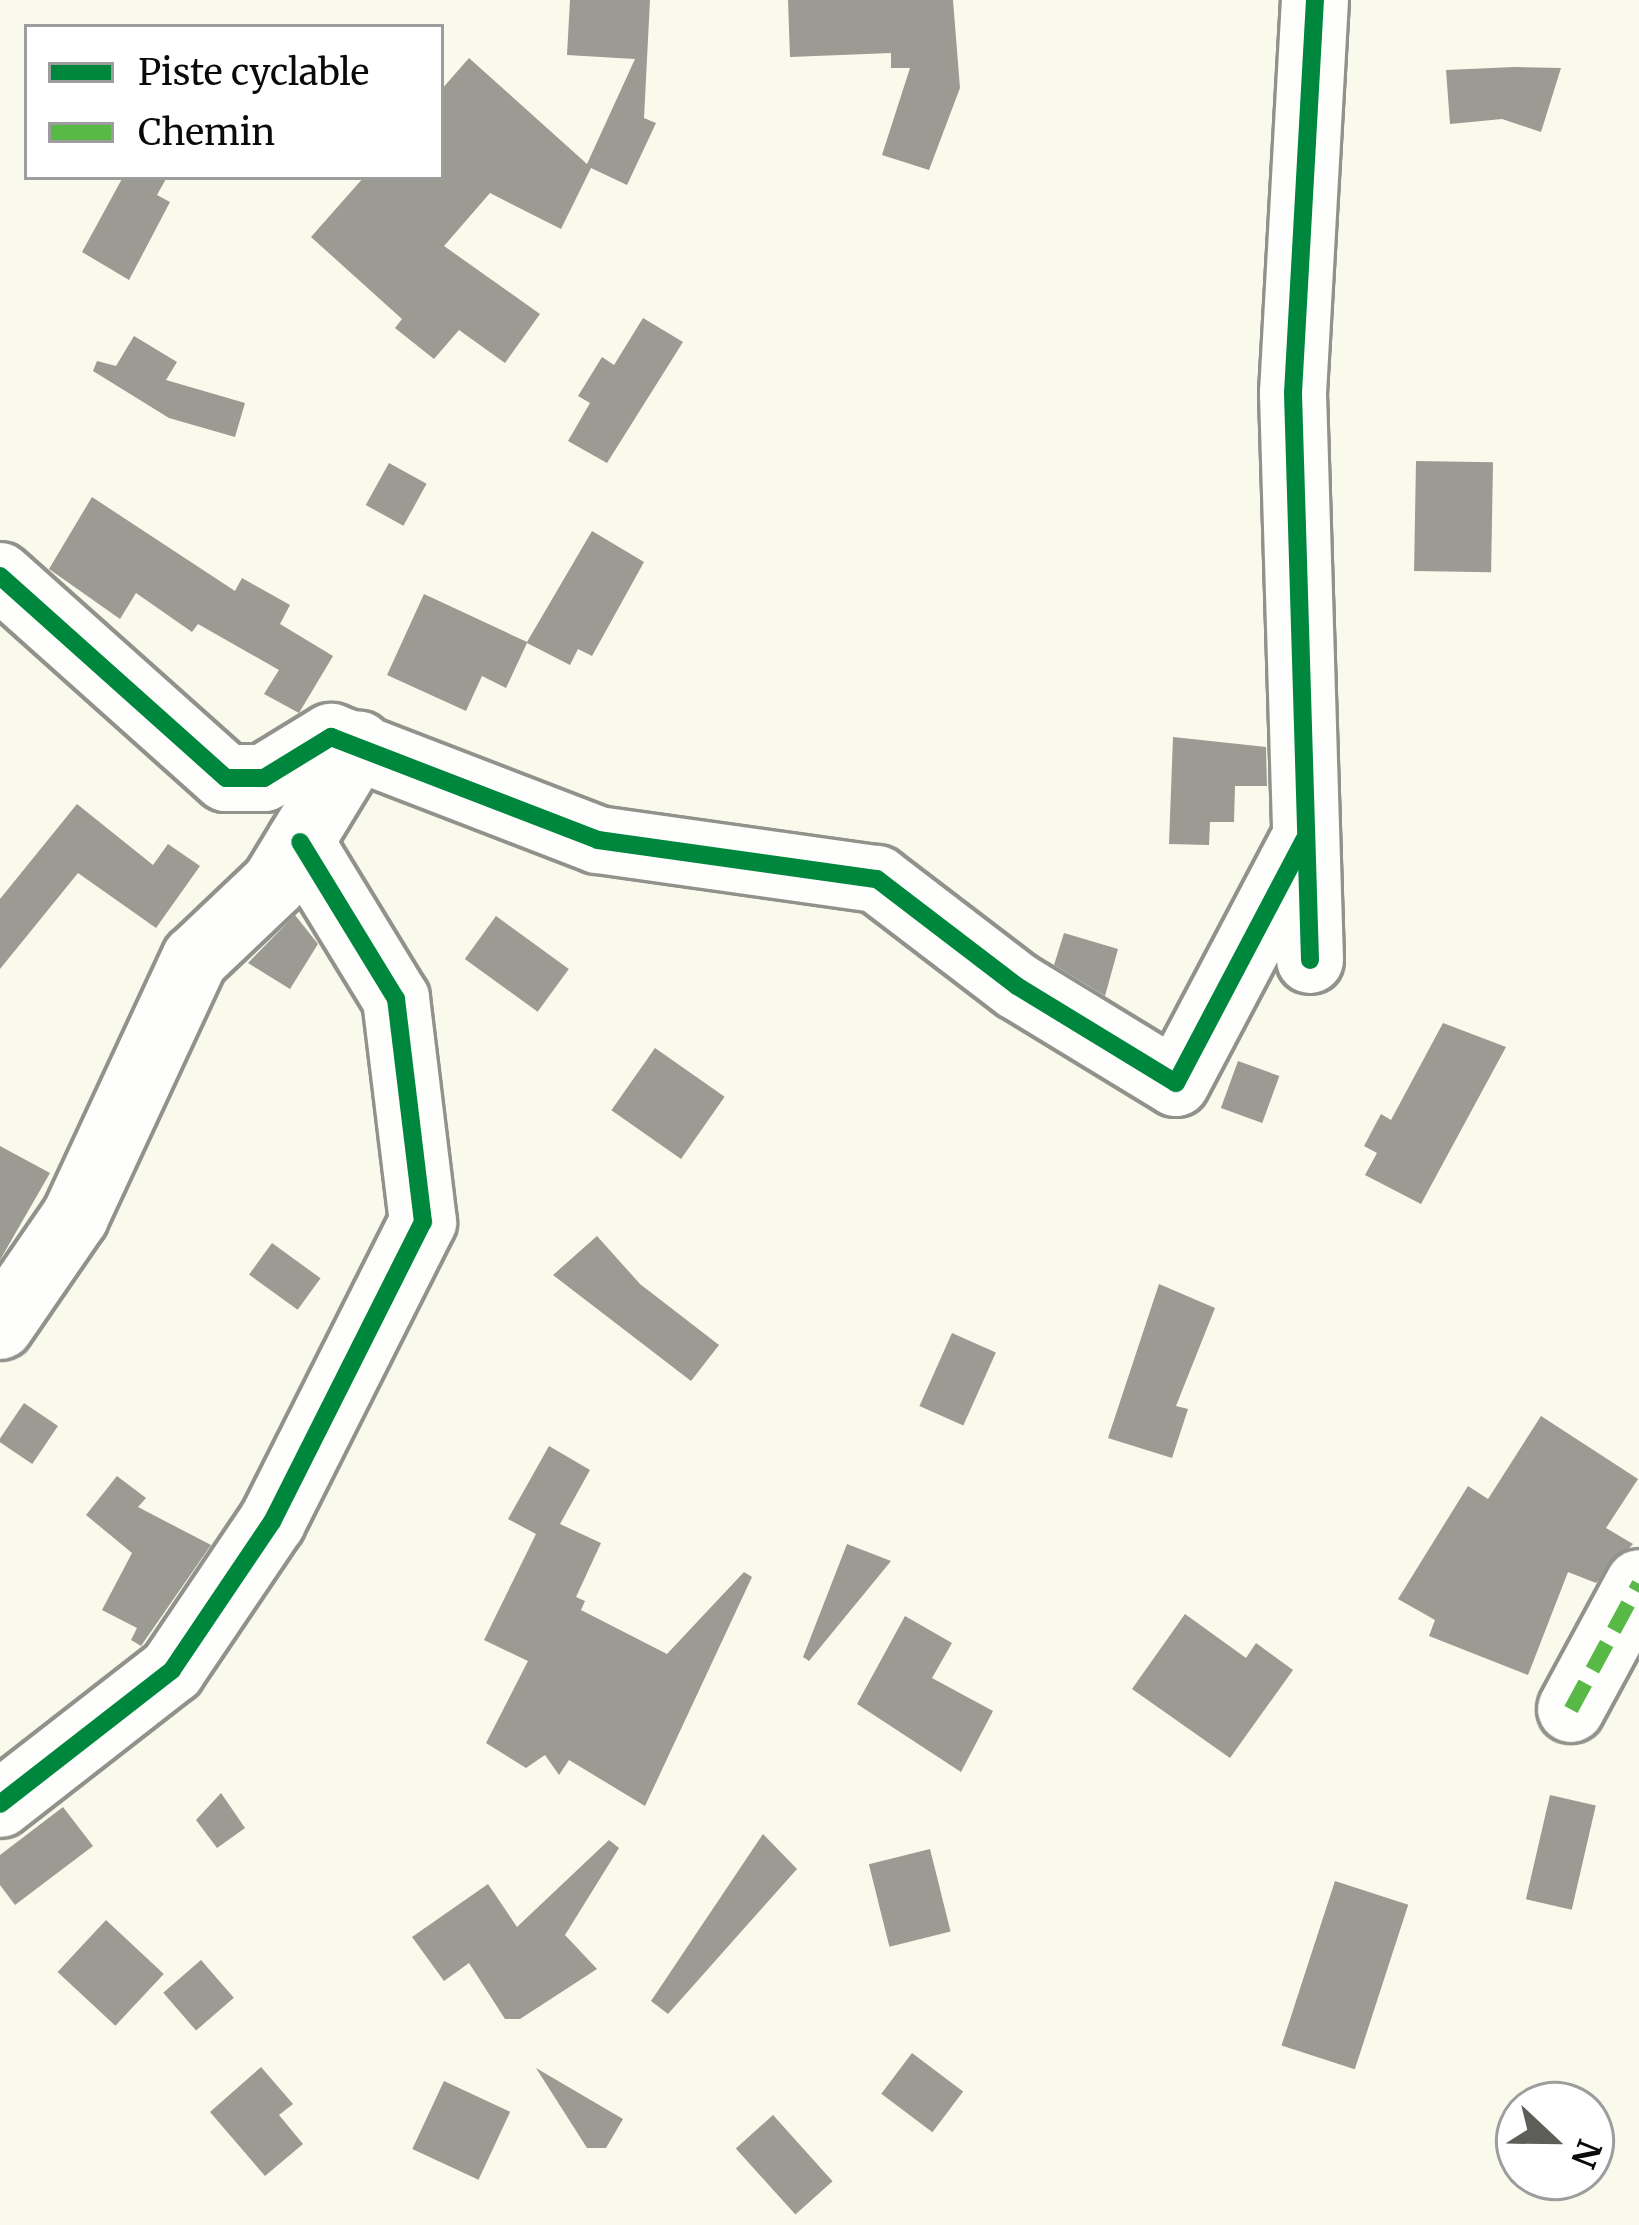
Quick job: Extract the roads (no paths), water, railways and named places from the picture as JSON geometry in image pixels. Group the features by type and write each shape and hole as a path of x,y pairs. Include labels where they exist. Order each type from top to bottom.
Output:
{"street":[{"path":"1310,960 1293,393 1315,0"},
{"path":"0,576 226,778 264,778 331,737 598,840 877,879 1017,986 1176,1083 1304,841"},
{"path":"0,1326 75,1217 195,959 275,883 358,746"},
{"path":"0,1804 172,1670 272,1522 423,1222 397,999 300,842"},
{"path":"1571,1709 1639,1583"}]}
